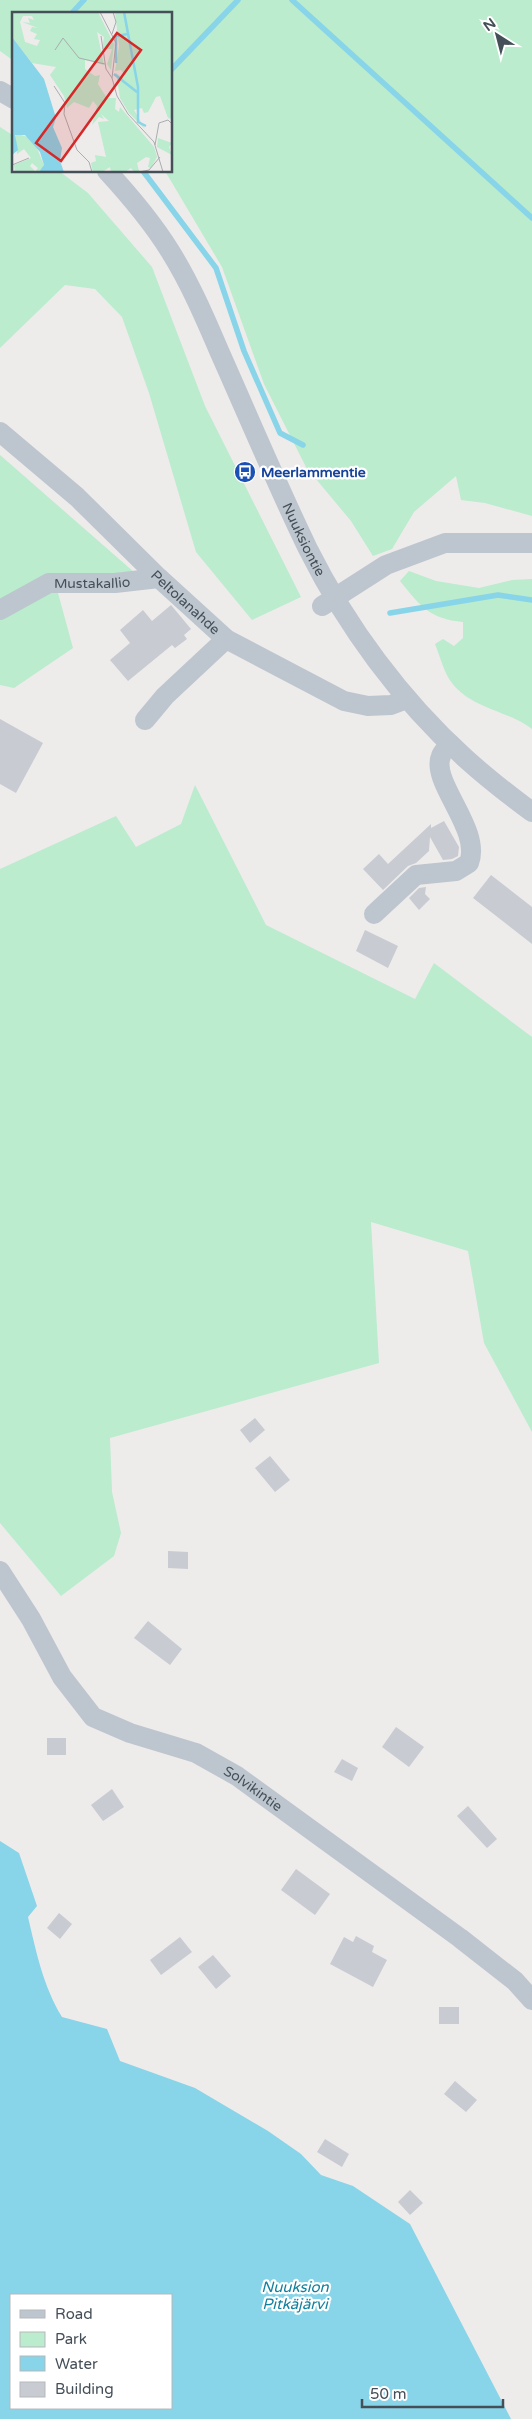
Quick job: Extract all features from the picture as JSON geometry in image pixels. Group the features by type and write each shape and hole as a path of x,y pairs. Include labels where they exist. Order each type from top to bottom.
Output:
{"street":[{"path":"0,91 12,98"},
{"name":"Nuuksiontie","path":"108,172 158,233 194,296 309,551 328,601 365,644 407,699 450,744 532,812"},
{"name":"Peltolanahde","path":"0,432 77,497 159,578 226,639 344,701 368,706 391,705 407,699"},
{"path":"328,601 386,565 444,543 532,542"},
{"name":"Mustakallio","path":"0,610 49,583 115,583 159,578"},
{"path":"145,720 165,696 226,639"},
{"path":"374,914 416,875 456,871 469,863 471,849 464,823 445,784 440,767 440,757 450,744"},
{"name":"Solvikintie","path":"0,1571 31,1619 62,1677 93,1717 130,1733 196,1753 237,1776 460,1938 515,1981 532,2000"}],"green space":[{"path":"0,0 532,0 532,516 485,503 461,500 456,476 414,512 392,549 373,556 351,521 306,467 264,384 222,267 166,172 172,172 172,12 12,12 12,60 0,51"},
{"path":"0,127 12,135 12,172 60,172 88,193 152,267 205,406 301,597 252,620 196,552 149,393 122,317 95,289 65,285 0,348"},
{"path":"0,455 151,587 58,593 73,648 14,688 0,685"},
{"path":"409,571 436,581 479,588 512,580 532,579 532,729 512,717 469,698 452,683 444,669 435,644 443,639 454,646 463,638 463,622 442,618 420,604 400,581"},
{"path":"195,785 266,925 415,999 434,963 532,1037 532,1432 484,1343 468,1251 371,1222 379,1363 110,1438 112,1492 121,1533 114,1556 61,1596 0,1523 0,869 116,816 136,847 181,824"}],"water":[{"name":"Nuuksion Pitkäjärvi","path":"0,1841 19,1853 37,1906 28,1917 37,1955 45,1981 62,2017 107,2029 120,2061 195,2088 268,2131 301,2154 321,2175 353,2186 410,2224 511,2419 0,2419"}],"building":[{"path":"171,605 191,629 184,635 187,639 175,648 172,645 128,681 110,660 130,643 120,630 143,610 152,621"},
{"path":"0,719 43,743 16,793 0,784"},
{"path":"444,821 459,847 458,856 443,860 430,837 429,851 416,863 408,866 383,890 363,869 379,854 388,864 431,824 431,828"},
{"path":"491,875 532,907 532,944 473,898"},
{"path":"426,887 425,894 430,899 419,910 409,898 419,888"},
{"path":"365,930 398,946 388,968 356,951"},
{"path":"255,1418 265,1430 250,1443 240,1430"},
{"path":"270,1456 290,1480 275,1492 255,1468"},
{"path":"168,1551 188,1552 188,1569 168,1568"},
{"path":"148,1621 182,1649 170,1665 134,1638"},
{"path":"396,1727 424,1747 409,1767 382,1747"},
{"path":"47,1738 66,1738 66,1755 47,1755"},
{"path":"342,1759 358,1768 352,1781 334,1772"},
{"path":"112,1789 124,1807 103,1821 91,1805"},
{"path":"468,1806 497,1839 487,1848 457,1816"},
{"path":"296,1869 330,1894 315,1915 281,1890"},
{"path":"59,1913 72,1924 60,1939 47,1928"},
{"path":"356,1936 374,1946 372,1952 387,1960 373,1987 330,1964 344,1937 353,1942"},
{"path":"180,1937 192,1952 161,1975 150,1960"},
{"path":"213,1955 231,1976 216,1989 198,1967"},
{"path":"439,2007 459,2007 459,2024 439,2024"},
{"path":"455,2081 477,2100 466,2112 444,2094"},
{"path":"325,2139 349,2154 342,2167 317,2152"},
{"path":"410,2190 423,2203 410,2215 398,2202"}],"waterway":[{"path":"73,12 84,0"},
{"path":"172,69 238,0"},
{"path":"292,0 532,218"},
{"path":"144,172 216,268 244,351 280,433 303,445"},
{"path":"390,613 498,595 532,600"}],"place":[{"name":"Meerlammentie","path":"245,472"}]}
